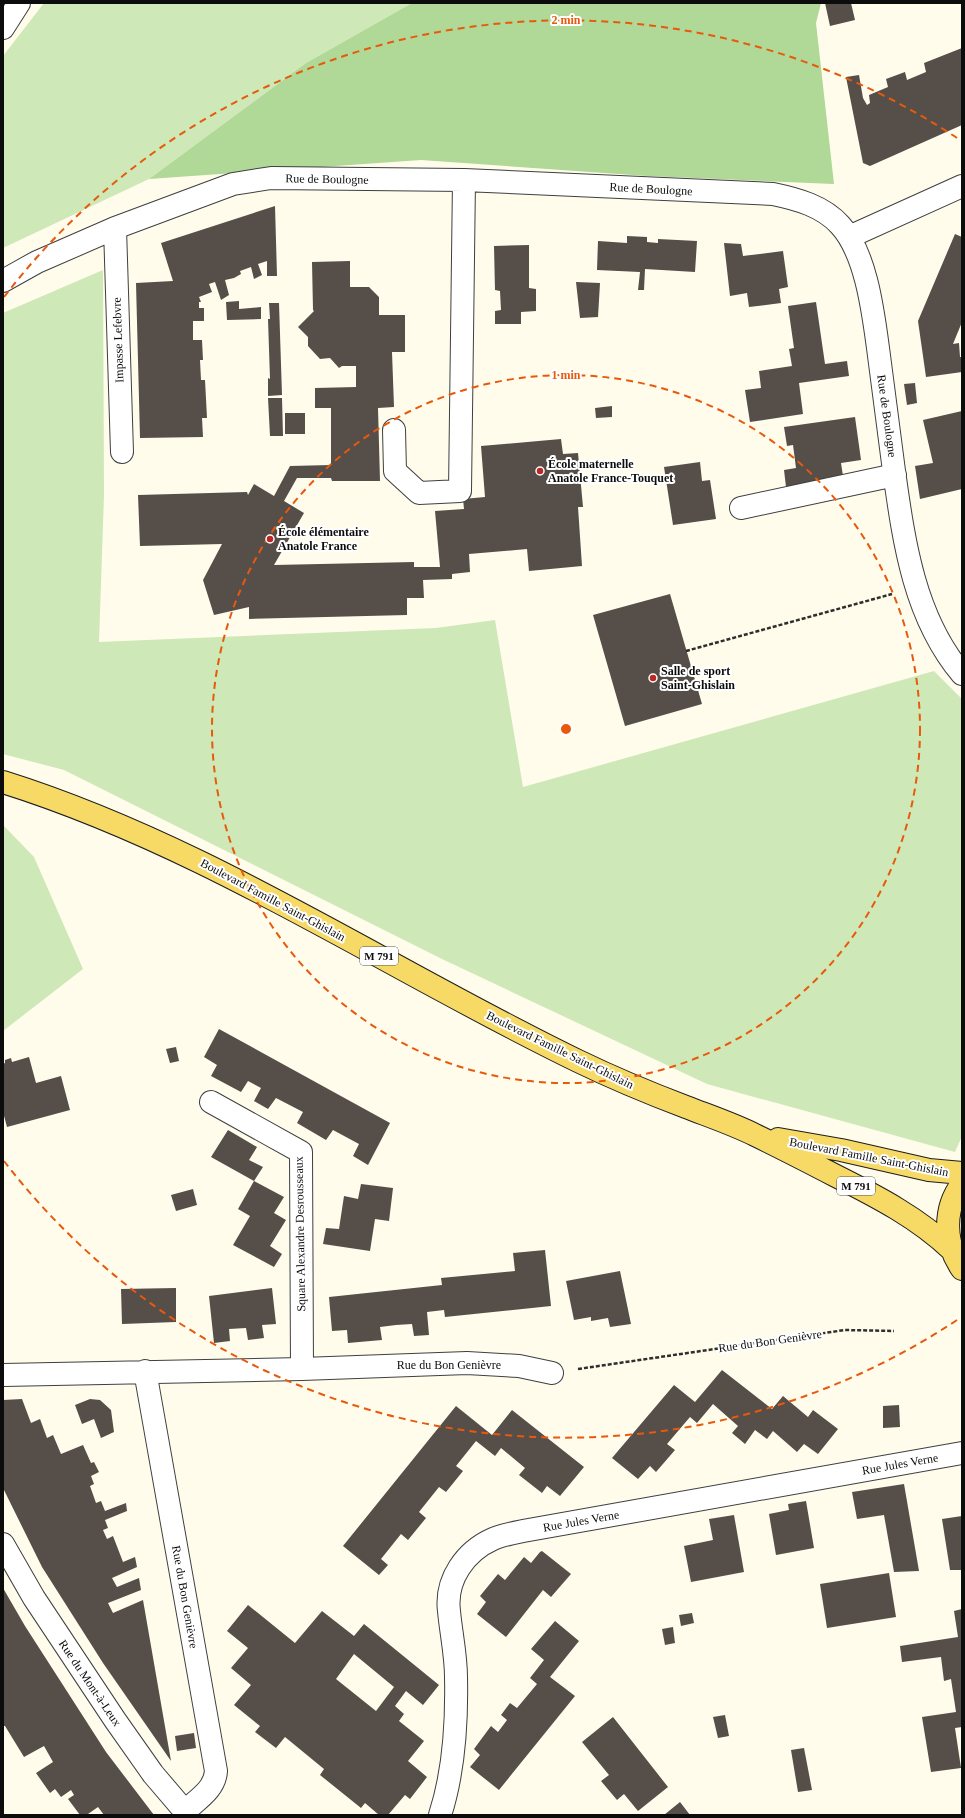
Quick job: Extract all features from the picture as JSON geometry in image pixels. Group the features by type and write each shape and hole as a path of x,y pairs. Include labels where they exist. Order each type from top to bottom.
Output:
{"main road":[{"name":"Boulevard Famille Saint-Ghislain","path":"3,782 70,805 202,863 271,898 483,1014 531,1038 657,1096 753,1134 899,1210 925,1226 957,1260"},
{"name":"Boulevard Famille Saint-Ghislain","path":"753,1134 841,1150 929,1170 962,1173"},
{"path":"962,1184 955,1195 948,1218 948,1232 957,1260 962,1286"}],"street":[{"path":"3,28 19,3"},
{"name":"Rue de Boulogne","path":"3,281 37,262 115,228 233,184 271,178 464,180 773,194 807,203 827,213 840,225 849,237 860,262 872,307 905,545 916,587 928,618 941,644 962,674"},
{"path":"394,430 395,471 419,493 460,491 464,180"},
{"path":"849,237 962,186"},
{"name":"Impasse Lefebvre","path":"115,228 122,452"},
{"path":"741,508 895,475"},
{"name":"Square Alexandre Desrousseaux","path":"212,1102 301,1152 302,1368"},
{"name":"Rue du Bon Genièvre","path":"3,1375 491,1363 519,1366 552,1373"},
{"name":"Rue du Bon Genièvre","path":"145,1371 216,1771 216,1779 211,1788 186,1813"},
{"name":"Rue Jules Verne","path":"440,1815 446,1797 452,1768 455,1713 456,1669 448,1609 450,1586 459,1567 474,1550 494,1538 523,1531 962,1453"},
{"name":"Rue du Mont-à-Leux","path":"3,1544 34,1598 114,1720 153,1774 186,1813"}],"path":[{"path":"686,651 916,587"},
{"name":"Rue du Bon Genièvre","path":"552,1373 845,1330 894,1330"}],"green space":[{"path":"44,3 412,3 306,63 149,179 3,248 3,56"},
{"path":"412,3 821,3 816,23 834,184 647,176 421,160 149,179 306,63"},
{"path":"103,270 104,495 99,642 436,628 495,620 523,787 934,671 962,699 962,1136 955,1152 707,1084 442,959 64,770 3,754 3,313"},
{"path":"3,825 34,857 83,969 3,1031"}],"building":[{"path":"825,3 851,3 855,20 830,26"},
{"path":"962,48 962,125 870,166 863,163 846,77 859,75 863,98 867,105 870,103 869,95 888,87 886,79 905,72 907,80 926,72 924,63"},
{"path":"275,206 277,276 267,276 267,261 258,264 262,275 254,279 251,267 240,271 241,274 234,278 225,280 229,295 221,300 215,282 209,284 212,292 199,297 201,302 199,302 199,308 204,308 204,321 193,321 193,340 202,340 203,360 200,360 201,380 205,380 207,418 202,418 203,437 140,438 136,283 173,281 161,243"},
{"path":"955,234 962,237 962,322 953,344 959,343 960,357 962,357 962,372 926,377 918,321"},
{"path":"627,236 647,237 647,242 658,243 658,239 697,241 695,272 645,269 644,290 638,290 640,272 597,270 598,241 627,243"},
{"path":"724,243 741,244 743,256 783,251 788,287 779,289 781,303 749,307 747,293 730,296"},
{"path":"529,245 529,288 536,289 536,311 521,312 521,324 495,324 495,311 501,310 500,291 495,290 494,246"},
{"path":"350,261 350,287 369,287 379,297 379,315 405,315 405,352 392,352 394,407 378,408 380,481 332,481 331,478 297,478 284,501 304,513 274,565 414,562 414,567 440,567 435,511 464,509 463,499 485,497 481,446 561,439 563,454 578,453 583,507 578,507 582,566 529,571 527,549 469,554 470,572 452,574 452,579 423,580 424,598 407,598 407,615 249,619 249,607 214,615 203,580 222,544 140,546 138,495 247,492 248,495 254,484 274,496 290,466 331,465 331,408 315,408 315,388 356,387 356,366 342,366 339,368 330,358 320,359 308,346 308,337 298,327 314,311 312,262"},
{"path":"576,282 600,283 598,317 580,318"},
{"path":"239,301 239,309 261,307 261,319 227,320 226,302"},
{"path":"816,302 825,364 847,361 849,376 799,383 803,414 750,422 745,390 761,388 759,371 792,366 789,349 794,348 788,306"},
{"path":"269,303 279,303 282,395 268,396 268,378 270,379 268,319 270,319"},
{"path":"915,383 917,403 907,405 904,384"},
{"path":"268,398 282,398 283,436 270,436"},
{"path":"612,406 612,417 596,418 595,408"},
{"path":"962,411 962,489 920,499 915,466 933,463 923,420"},
{"path":"285,413 305,413 305,434 285,434"},
{"path":"855,417 861,460 841,463 843,476 825,478 825,481 786,487 784,470 796,468 793,445 787,446 784,427"},
{"path":"700,462 702,481 710,480 716,519 673,525 664,467"},
{"name":"Salle de sport Saint-Ghislain","path":"670,594 702,704 625,726 593,615"},
{"path":"219,1029 390,1123 368,1165 353,1156 359,1144 333,1130 326,1140 297,1123 303,1112 276,1098 268,1109 254,1101 261,1088 248,1081 241,1092 211,1076 217,1065 204,1057"},
{"path":"176,1047 179,1061 170,1063 166,1049"},
{"path":"29,1057 36,1083 61,1076 70,1110 7,1127 3,1112 3,1064 5,1063 5,1060 11,1058 12,1062"},
{"path":"228,1130 257,1147 249,1160 263,1167 254,1181 211,1157"},
{"path":"254,1181 284,1197 274,1213 286,1220 270,1246 282,1254 274,1267 233,1245 250,1216 238,1209"},
{"path":"361,1184 393,1188 389,1221 375,1219 370,1251 323,1244 326,1228 339,1229 344,1196 358,1199"},
{"path":"193,1189 197,1205 176,1211 171,1195"},
{"path":"545,1250 551,1306 445,1317 444,1310 427,1312 429,1335 414,1336 412,1324 396,1325 380,1327 382,1340 348,1343 347,1330 332,1331 329,1297 442,1285 441,1278 515,1271 513,1253"},
{"path":"620,1271 631,1324 610,1327 608,1318 591,1321 591,1317 574,1320 566,1281"},
{"path":"176,1288 176,1322 122,1324 121,1289"},
{"path":"272,1288 276,1324 262,1325 264,1338 248,1340 246,1328 229,1329 230,1341 214,1343 209,1296"},
{"path":"722,1370 772,1409 783,1396 808,1417 813,1410 838,1429 818,1454 804,1444 797,1452 773,1431 767,1439 755,1430 745,1444 732,1433 738,1426 713,1404 697,1423 690,1417 667,1444 675,1450 656,1472 650,1466 638,1479 612,1458 674,1385 695,1402"},
{"path":"22,1399 31,1423 40,1419 47,1438 53,1435 61,1454 83,1445 91,1463 94,1462 99,1472 91,1476 94,1484 90,1486 96,1503 101,1501 105,1511 126,1503 127,1511 105,1520 108,1528 103,1530 107,1539 113,1536 123,1562 135,1557 137,1567 112,1578 117,1587 139,1578 141,1590 108,1603 113,1613 143,1600 171,1761 103,1663 42,1567 3,1488 3,1400"},
{"path":"90,1399 100,1400 111,1410 114,1432 101,1438 94,1419 82,1424 75,1405"},
{"path":"899,1405 900,1427 883,1428 883,1406"},
{"path":"456,1406 492,1435 512,1410 584,1467 560,1496 547,1486 542,1493 519,1475 525,1468 501,1448 495,1456 476,1441 456,1466 463,1471 446,1492 439,1487 419,1512 426,1518 408,1540 401,1534 381,1559 388,1565 379,1575 343,1546"},
{"path":"904,1484 919,1571 894,1572 884,1515 857,1519 852,1492"},
{"path":"806,1501 814,1548 776,1555 769,1514 789,1510 788,1504"},
{"path":"734,1515 744,1572 691,1582 684,1546 713,1540 709,1519"},
{"path":"962,1516 962,1570 950,1570 942,1519"},
{"path":"542,1551 571,1574 551,1597 543,1590 506,1637 477,1614 486,1602 480,1596 498,1574 505,1580 524,1557 531,1563"},
{"path":"889,1573 896,1617 827,1628 820,1584"},
{"path":"3,1588 25,1626 106,1752 154,1815 104,1815 98,1807 88,1814 89,1815 80,1815 68,1799 74,1795 71,1790 61,1797 55,1789 50,1793 36,1773 53,1762 44,1746 24,1757 5,1726 3,1726"},
{"path":"248,1605 295,1643 322,1611 354,1636 364,1624 439,1685 423,1705 406,1691 395,1706 404,1714 399,1721 424,1741 408,1761 427,1777 410,1799 405,1795 388,1815 379,1815 365,1803 361,1808 320,1775 324,1769 285,1737 276,1748 255,1732 260,1726 234,1705 251,1685 231,1668 248,1648 227,1631","holes":["354,1654 394,1687 376,1711 336,1679"]},
{"path":"962,1609 962,1727 955,1728 961,1768 931,1772 922,1717 956,1712 951,1679 944,1681 941,1657 902,1662 900,1646 958,1637 954,1611"},
{"path":"692,1613 694,1623 681,1626 679,1615"},
{"path":"555,1621 579,1641 550,1677 575,1696 499,1790 470,1767 480,1755 474,1749 491,1726 498,1732 507,1720 501,1715 510,1703 517,1708 537,1684 530,1678 544,1660 531,1649"},
{"path":"673,1627 675,1643 665,1645 662,1629"},
{"path":"725,1715 729,1736 718,1738 713,1717"},
{"path":"613,1717 668,1787 638,1811 624,1794 617,1800 601,1781 609,1775 582,1742"},
{"path":"194,1733 196,1748 177,1751 175,1736"},
{"path":"804,1748 812,1790 798,1792 791,1750"},
{"path":"680,1802 690,1815 664,1815"}],"place":[{"name":"École maternelle Anatole France-Touquet","path":"540,471"},
{"name":"École élémentaire Anatole France","path":"270,539"},
{"name":"Salle de sport Saint-Ghislain","path":"653,678"}]}
